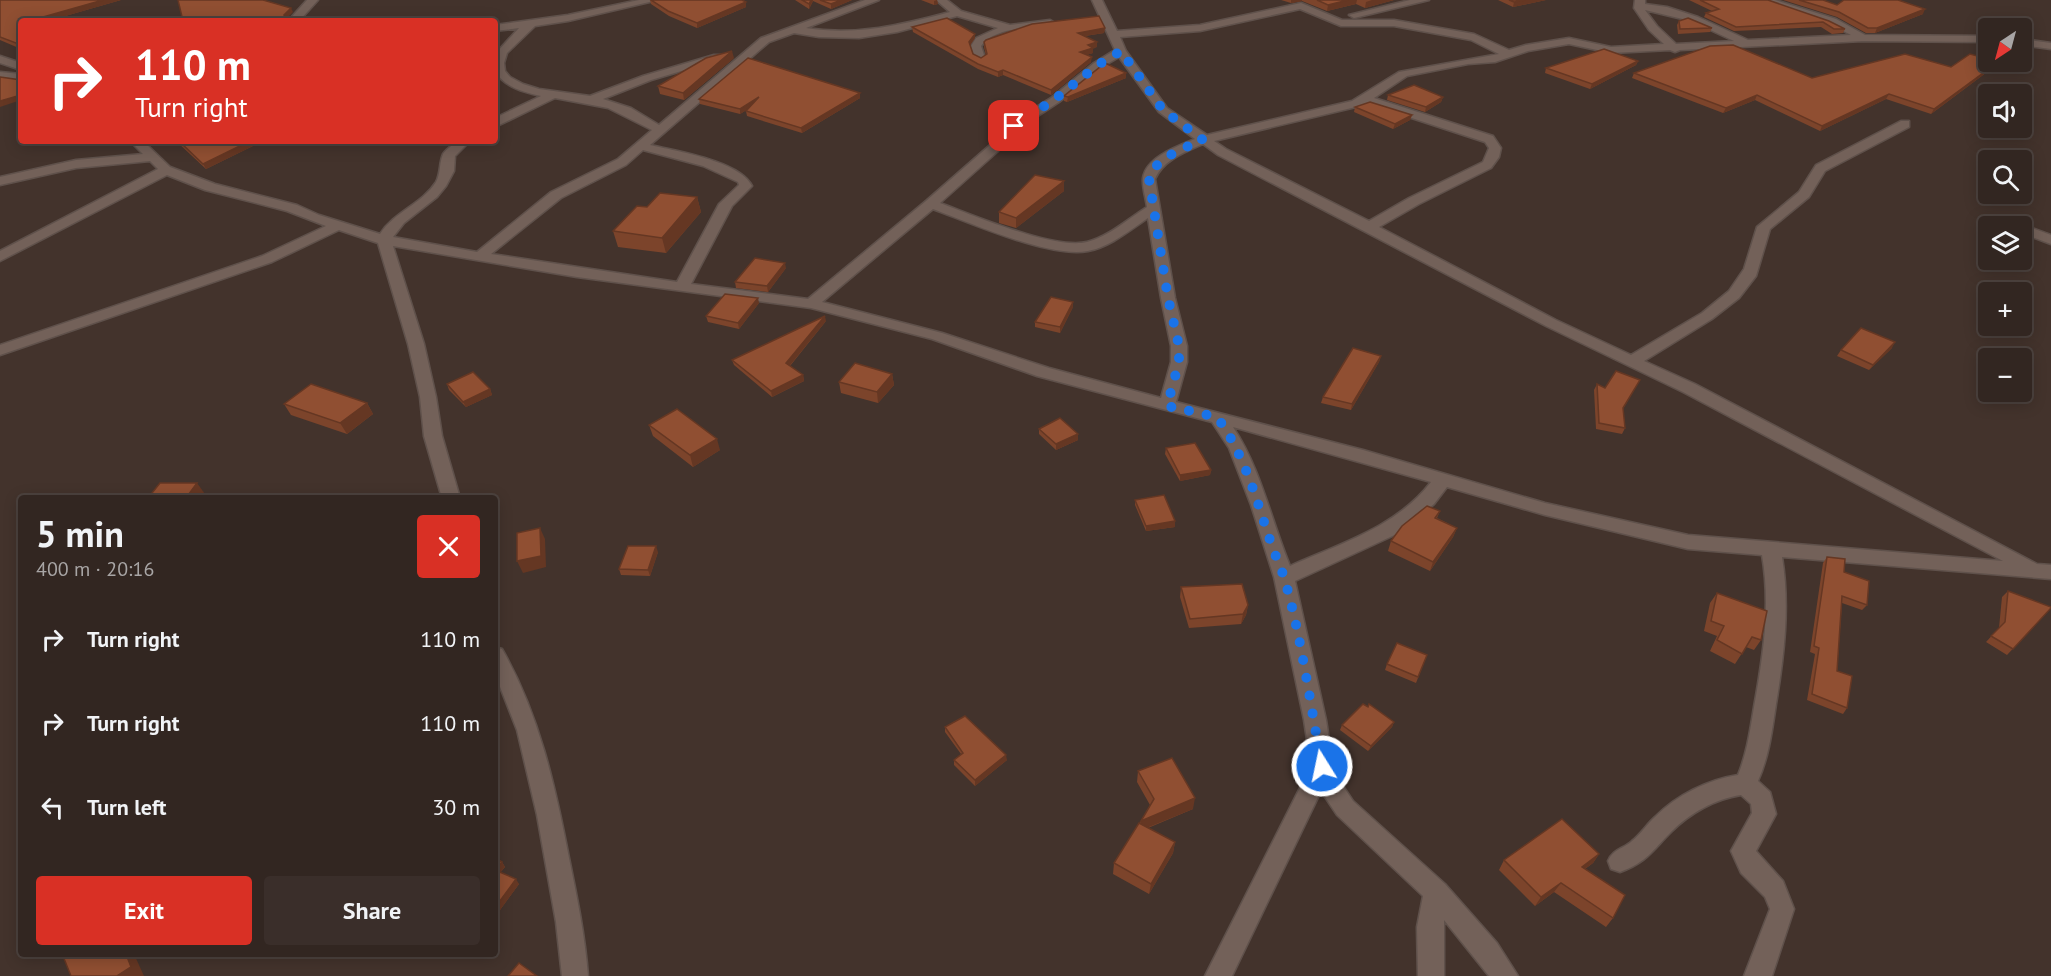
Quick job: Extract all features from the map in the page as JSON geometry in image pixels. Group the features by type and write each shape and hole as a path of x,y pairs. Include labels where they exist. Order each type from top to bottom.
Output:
{"street":[{"path":"296,18 313,0"},
{"path":"498,28 597,12 653,0"},
{"path":"479,257 551,198 610,170 701,96 765,39 874,0"},
{"path":"941,0 957,13 1008,28"},
{"path":"1097,0 1099,15 1114,34 1121,51 1163,110 1203,140 1551,323 1689,388 2043,570"},
{"path":"1332,20 1424,0"},
{"path":"1765,0 1832,21 1863,38"},
{"path":"1640,3 1687,17 1748,45"},
{"path":"1640,3 1653,28 1676,49"},
{"path":"579,4 597,12"},
{"path":"1114,34 1200,28 1296,6 1307,8 1332,20 1350,23 1365,21 1394,23 1474,38 1510,55"},
{"path":"792,29 846,37 878,34 957,13"},
{"path":"980,58 977,42 981,38 1008,28 1065,21"},
{"path":"498,60 503,48 532,23"},
{"path":"1167,406 1179,362 1179,346 1168,298 1149,179 1154,168 1184,148 1203,140 1338,109 1366,99 1403,74 1468,61 1495,59 1526,48 1569,41 1611,50 1676,49 1863,38 1978,39"},
{"path":"2032,43 2051,46"},
{"path":"590,100 646,78 755,47"},
{"path":"811,304 931,204 993,149 1014,126 1049,104 1098,65 1121,51"},
{"path":"0,59 18,66"},
{"path":"498,69 505,79 534,92 590,100 624,110 646,125 659,129"},
{"path":"0,75 18,77"},
{"path":"498,122 553,95"},
{"path":"1366,99 1467,131 1488,139 1495,148 1493,157 1487,165 1461,180 1414,201 1369,227"},
{"path":"1630,362 1710,313 1744,284 1756,261 1764,227 1804,194 1820,168 1905,124"},
{"path":"139,144 166,170 210,187 291,208 337,226 384,240 479,257 811,304 937,336 1043,372 1363,456 1545,509 1688,542 2043,570"},
{"path":"450,495 433,436 428,397 416,344 384,240 388,230 416,210 441,184 447,174 449,155 461,144"},
{"path":"641,146 708,163 744,180 746,186 726,204 682,286"},
{"path":"0,181 76,164 153,157"},
{"path":"0,257 166,170"},
{"path":"931,204 1001,228 1072,248 1098,243 1155,208"},
{"path":"0,350 267,259 337,226"},
{"path":"2032,232 2051,240"},
{"path":"1217,417 1237,447 1260,505 1284,577 1315,720 1322,766 1330,786 1345,808 1436,892 1488,952 1505,976"},
{"path":"1284,577 1394,527 1428,499 1442,480"},
{"path":"1745,784 1756,759 1773,657 1777,585 1771,549"},
{"path":"498,661 519,702 543,786 567,913 575,976"},
{"path":"1218,976 1322,766"},
{"path":"1620,861 1640,850 1665,823 1694,801 1719,788 1745,784"},
{"path":"1745,784 1762,799 1764,814 1743,851 1750,865 1774,889 1782,909 1762,968 1756,976"},
{"path":"1431,976 1430,927 1436,892"}],"building":[{"path":"0,0 103,0 40,18 18,18 18,44 0,37"},
{"path":"178,0 263,0 291,8 284,15 285,18 182,18"},
{"path":"651,0 742,0 746,2 697,23 668,11"},
{"path":"820,0 841,0 831,4"},
{"path":"1317,0 1348,0 1328,5"},
{"path":"1700,0 1768,0 1829,21 1845,29 1834,29 1823,22 1736,27 1706,13 1719,9"},
{"path":"1799,0 1823,0 1837,5 1844,0 1898,0 1925,9 1877,28 1868,28 1839,12"},
{"path":"1099,16 1105,28 1078,33 1097,42 1088,45 1093,48 1080,52 1092,57 1051,90 1003,70 998,72 978,64 912,27 947,18 975,34 969,42 973,54 981,58 987,54 984,42 986,40 1032,24"},
{"path":"1688,18 1712,28 1680,29 1679,21"},
{"path":"1733,45 1812,78 1905,54 1951,67 1970,54 1978,56 1978,72 1984,72 1934,109 1889,94 1822,126 1757,95 1726,108 1634,73 1710,46"},
{"path":"1604,49 1638,61 1592,84 1546,68"},
{"path":"732,51 683,93 658,86 706,58"},
{"path":"748,58 860,93 801,128 746,111 759,97 740,109 699,99"},
{"path":"1105,63 1126,73 1068,97 1064,96"},
{"path":"0,77 18,80 18,96 0,101"},
{"path":"1414,85 1443,97 1426,107 1388,95"},
{"path":"1370,102 1412,115 1395,124 1355,107"},
{"path":"182,144 244,144 203,164"},
{"path":"1035,175 1064,181 1016,218 999,212"},
{"path":"660,193 697,197 662,238 613,231 637,206 647,207"},
{"path":"755,258 785,263 767,286 735,282"},
{"path":"725,294 758,298 738,323 706,316"},
{"path":"1051,297 1073,302 1060,327 1035,322"},
{"path":"825,316 786,363 803,375 771,391 732,360"},
{"path":"1861,328 1895,342 1873,365 1841,350"},
{"path":"1353,348 1381,356 1352,404 1323,397"},
{"path":"855,363 892,374 877,392 839,382"},
{"path":"1616,371 1640,380 1623,408 1625,428 1599,423 1597,384 1605,388"},
{"path":"473,372 490,389 463,402 447,384"},
{"path":"311,384 367,403 340,423 284,404"},
{"path":"677,409 717,439 690,455 649,425"},
{"path":"1060,418 1078,434 1056,444 1039,429"},
{"path":"1195,443 1211,470 1180,475 1166,448"},
{"path":"160,483 197,483 188,495 150,495"},
{"path":"1164,495 1175,521 1146,526 1135,500"},
{"path":"1427,506 1440,511 1435,518 1457,528 1433,562 1391,541 1402,526"},
{"path":"540,528 541,556 517,561 517,533"},
{"path":"628,546 656,546 648,570 619,569"},
{"path":"1827,557 1845,559 1844,572 1869,581 1867,605 1842,596 1837,671 1852,676 1847,708 1812,694 1819,648 1814,646"},
{"path":"1242,584 1248,605 1243,614 1190,619 1181,587"},
{"path":"2008,591 2051,607 2013,649 1991,636 2005,622"},
{"path":"1717,593 1767,611 1761,640 1752,637 1742,654 1717,640 1724,626 1711,621"},
{"path":"1397,643 1427,655 1418,677 1387,664"},
{"path":"1363,704 1368,707 1369,704 1394,722 1371,746 1342,725"},
{"path":"965,716 1006,755 975,780 954,760 963,753 945,727"},
{"path":"1172,758 1195,798 1141,821 1154,799 1138,771"},
{"path":"1562,819 1599,854 1582,867 1625,895 1613,918 1561,883 1541,897 1504,860"},
{"path":"1139,823 1175,842 1151,884 1114,863"},
{"path":"498,871 516,879 498,904"},
{"path":"63,957 127,957 131,967 117,976 71,976"},
{"path":"519,963 537,976 508,976"}],"route":[{"path":"1014,126 1043,108 1098,65 1121,51 1163,110 1203,140 1184,148 1154,168 1149,179 1168,298 1179,346 1179,362 1167,406 1217,417 1237,447 1260,505 1284,577 1315,720 1322,766"}]}
